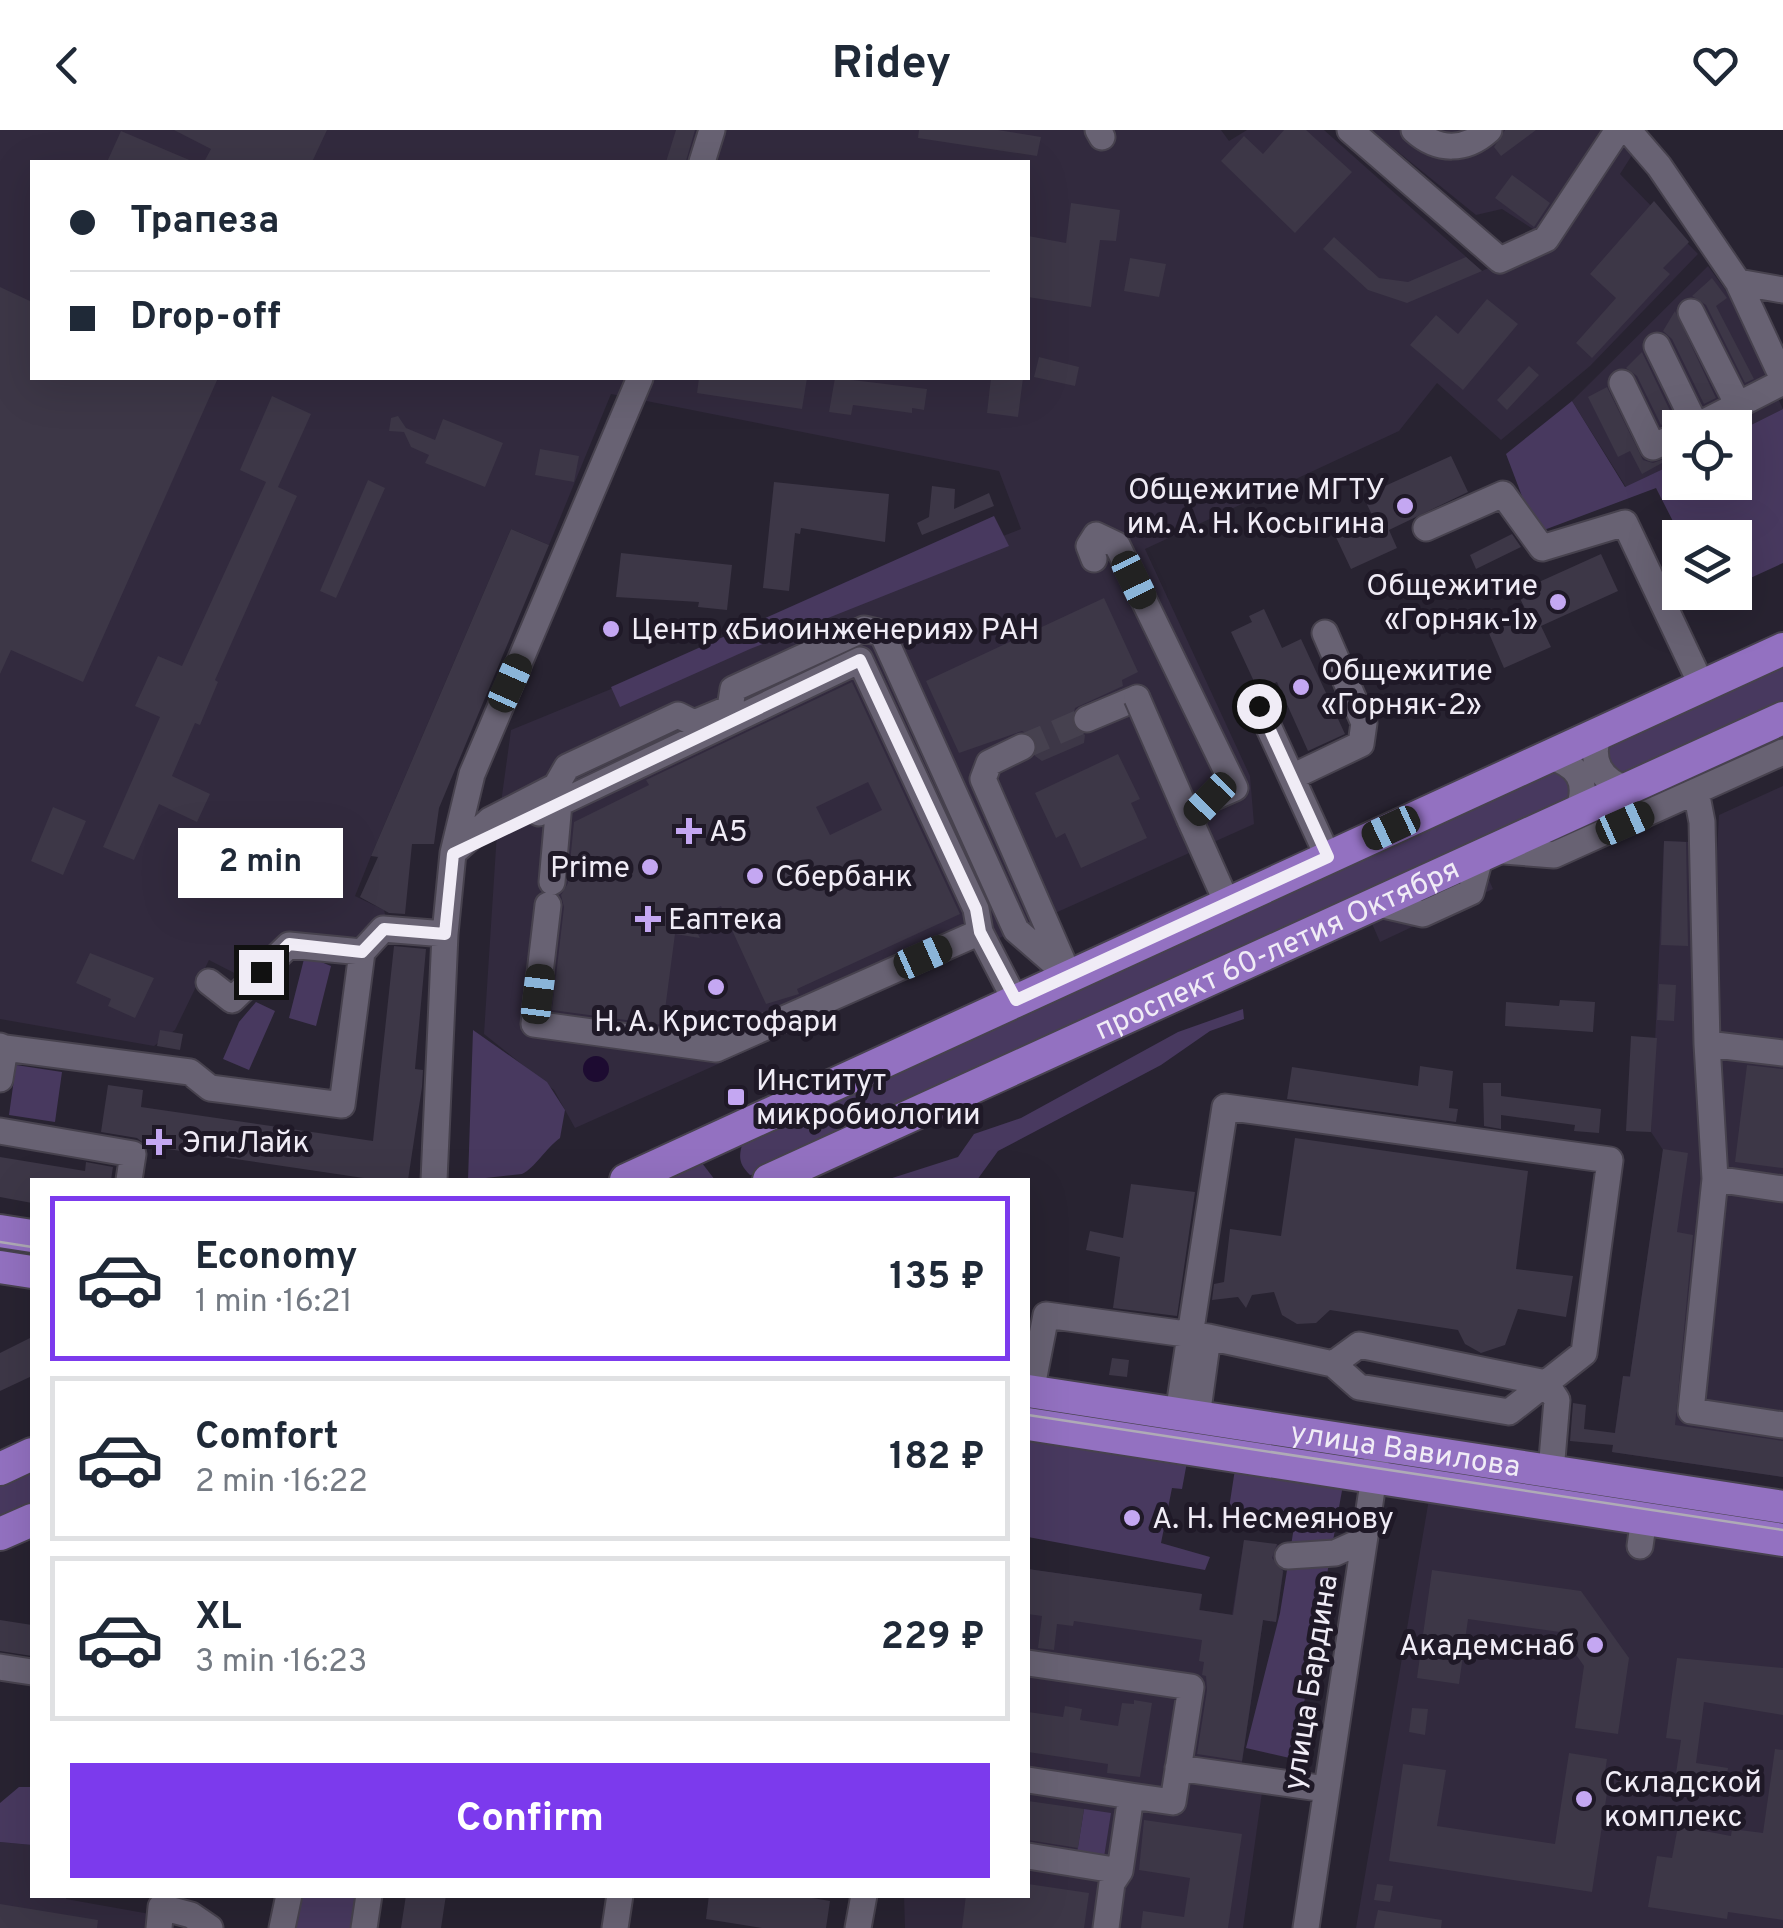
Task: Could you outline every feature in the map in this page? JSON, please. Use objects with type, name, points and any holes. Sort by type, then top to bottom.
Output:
[{"type":"main road","name":"проспект 60-летия Октября","points":[[630,1178],[1783,649]]},
{"type":"main road","name":"проспект 60-летия Октября","points":[[772,1178],[1783,718]]},
{"type":"main road","points":[[0,1231],[30,1236]]},
{"type":"main road","points":[[0,1267],[30,1272]]},
{"type":"main road","name":"улица Вавилова","points":[[1030,1403],[1188,1416],[1642,1532],[1783,1540]]},
{"type":"main road","name":"улица Вавилова","points":[[1030,1403],[1376,1461],[1551,1471],[1783,1506]]},
{"type":"main road","points":[[0,1469],[30,1455]]},
{"type":"main road","points":[[0,1534],[30,1521]]},
{"type":"street","points":[[703,160],[712,130]]},
{"type":"street","points":[[1350,130],[1500,260],[1546,239],[1618,130]]},
{"type":"street","points":[[1414,130],[1453,148],[1473,146],[1489,130]]},
{"type":"street","points":[[1628,130],[1738,282],[1783,381],[1728,410]]},
{"type":"street","points":[[1738,282],[1783,290]]},
{"type":"street","points":[[1692,312],[1738,405]]},
{"type":"street","points":[[1657,346],[1682,410]]},
{"type":"street","points":[[434,1178],[445,934],[453,854],[472,774],[639,380]]},
{"type":"street","points":[[1622,383],[1653,447],[1662,443]]},
{"type":"street","points":[[1426,528],[1503,494],[1542,548],[1625,523],[1702,686]]},
{"type":"street","points":[[1094,559],[1090,546],[1096,535],[1117,545],[1235,788],[1210,799],[1190,820]]},
{"type":"street","points":[[453,854],[490,820],[556,786],[567,767],[678,715],[694,723],[730,708],[733,689],[864,629],[882,633],[1016,930],[1069,976]]},
{"type":"street","points":[[1292,777],[1361,744],[1364,722],[1326,633]]},
{"type":"street","points":[[453,854],[860,660],[1016,1000]]},
{"type":"street","points":[[1088,719],[1136,698],[1228,903]]},
{"type":"street","points":[[1259,706],[1328,857]]},
{"type":"street","points":[[1599,733],[1594,756],[1598,768],[1627,789]]},
{"type":"street","points":[[1022,747],[989,764],[983,780],[1069,976]]},
{"type":"street","points":[[1486,852],[1554,855],[1783,752]]},
{"type":"street","points":[[1548,757],[1563,760],[1580,776],[1584,786],[1578,810]]},
{"type":"street","points":[[1696,791],[1702,822],[1706,1044],[1715,1179],[1691,1410],[1783,1425]]},
{"type":"street","points":[[559,803],[534,1024],[716,1050],[978,920]]},
{"type":"street","points":[[0,1079],[3,1047],[190,1072],[210,1088],[342,1105],[362,952],[384,929],[445,934]]},
{"type":"street","points":[[209,982],[232,1000],[289,944],[362,952]]},
{"type":"street","points":[[1706,1044],[1783,1052]]},
{"type":"street","points":[[1030,1398],[1046,1315],[1199,1336],[1333,1364],[1358,1387],[1509,1412],[1584,1353],[1610,1160],[1225,1107],[1199,1336],[1188,1416]]},
{"type":"street","points":[[0,1132],[133,1154],[128,1178]]},
{"type":"street","points":[[1715,1179],[1783,1189]]},
{"type":"street","points":[[1333,1364],[1359,1345],[1546,1383],[1557,1400],[1551,1471]]},
{"type":"street","name":"улица Бардина","points":[[1306,1928],[1376,1461]]},
{"type":"street","points":[[1288,1556],[1335,1553],[1364,1540]]},
{"type":"street","points":[[1030,1664],[1191,1687],[1173,1802],[1030,1780]]},
{"type":"street","points":[[0,1667],[30,1672]]},
{"type":"street","points":[[1178,1768],[1326,1789]]},
{"type":"street","points":[[1106,1928],[1131,1796]]},
{"type":"street","points":[[1030,1856],[1120,1870]]},
{"type":"street","points":[[282,1928],[287,1898]]},
{"type":"street","points":[[364,1928],[369,1898]]},
{"type":"street","points":[[615,1928],[620,1898]]},
{"type":"street","points":[[858,1928],[863,1898]]},
{"type":"street","points":[[159,1928],[161,1907],[191,1915],[210,1928]]},
{"type":"shaded area","points":[[0,130],[1221,130],[1229,141],[1247,130],[1324,130],[1482,271],[1550,240],[1502,209],[1476,215],[1371,130],[1648,130],[1620,174],[1698,254],[1590,366],[1501,440],[1437,383],[1399,431],[1145,549],[1250,776],[1254,824],[575,1128],[554,1090],[484,1034],[497,832],[511,730],[738,637],[1021,529],[999,471],[611,394],[549,545],[511,529],[371,856],[355,896],[384,910],[387,922],[368,936],[304,938],[244,978],[209,960],[175,1030],[154,1046],[0,1019]]},
{"type":"shaded area","points":[[1708,266],[1730,296],[1783,409],[1752,424],[1752,410],[1662,410],[1662,470],[1626,487],[1572,401]]},
{"type":"shaded area","points":[[1572,401],[1625,487],[1662,470],[1662,500],[1656,488],[1536,533],[1506,454]]},
{"type":"shaded area","points":[[1783,409],[1783,563],[1752,577],[1752,520],[1672,520],[1662,500],[1752,500],[1752,424]]},
{"type":"shaded area","points":[[994,516],[1009,546],[750,649],[620,707],[611,687]]},
{"type":"shaded area","points":[[1783,661],[1783,701],[1626,774],[1604,761],[1610,742]]},
{"type":"shaded area","points":[[1554,771],[1569,780],[1570,804],[763,1174],[750,1175],[742,1164],[743,1142]]},
{"type":"shaded area","points":[[1783,786],[1783,1477],[1612,1452],[1623,1376],[1630,1376],[1663,1150],[1651,1132],[1664,841],[1691,842],[1690,884],[1715,886],[1719,815]]},
{"type":"shaded area","points":[[1483,866],[1493,889],[1380,942],[1370,919]]},
{"type":"shaded area","points":[[309,957],[331,966],[316,1026],[289,1018],[304,959]]},
{"type":"shaded area","points":[[256,1002],[275,1011],[249,1070],[223,1059],[239,1022]]},
{"type":"shaded area","points":[[1243,1009],[1244,1019],[1210,1031],[1161,1065],[998,1151],[978,1178],[892,1178],[958,1157],[974,1134],[1021,1118],[1178,1032]]},
{"type":"shaded area","points":[[473,1030],[547,1082],[565,1110],[560,1138],[522,1174],[468,1178]]},
{"type":"shaded area","points":[[596,1056],[605,1060],[609,1069],[605,1078],[596,1082],[587,1078],[583,1069],[587,1060]]},
{"type":"shaded area","points":[[16,1065],[62,1072],[55,1122],[9,1115]]},
{"type":"shaded area","points":[[702,1163],[713,1178],[658,1178]]},
{"type":"shaded area","points":[[1030,1439],[1187,1462],[1182,1489],[1172,1488],[1161,1543],[1210,1557],[1205,1570],[1030,1537]]},
{"type":"shaded area","points":[[30,1468],[30,1505],[0,1519],[0,1482]]},
{"type":"shaded area","points":[[1235,1469],[1343,1485],[1294,1759],[1246,1748],[1280,1613],[1295,1521],[1245,1513],[1242,1530],[1226,1528]]},
{"type":"shaded area","points":[[1429,1499],[1783,1554],[1783,1928],[1356,1928]]},
{"type":"shaded area","points":[[1244,1540],[1287,1546],[1276,1622],[1263,1620],[1241,1769],[1265,1771],[1243,1928],[905,1928],[904,1898],[1030,1898],[1030,1569],[1202,1594],[1200,1610],[1232,1615]]},
{"type":"shaded area","points":[[19,1787],[30,1787],[30,1845],[0,1842],[0,1803]]},
{"type":"shaded area","points":[[1084,1809],[1111,1813],[1104,1857],[1077,1853]]},
{"type":"shaded area","points":[[0,1842],[30,1845],[30,1898],[66,1898],[150,1914],[149,1928],[0,1928]]},
{"type":"shaded area","points":[[301,1898],[360,1898],[355,1928],[296,1928]]},
{"type":"building","points":[[174,130],[327,130],[313,160],[205,160],[211,149]]},
{"type":"building","points":[[676,130],[695,130],[686,160],[667,160]]},
{"type":"building","points":[[919,130],[998,130],[1041,137],[1037,156],[918,138]]},
{"type":"building","points":[[1284,130],[1306,130],[1352,172],[1295,233],[1221,161],[1244,136],[1263,154]]},
{"type":"building","points":[[1505,130],[1536,130],[1501,156],[1494,147]]},
{"type":"building","points":[[121,131],[189,160],[108,160]]},
{"type":"building","points":[[1512,175],[1550,203],[1534,227],[1495,198]]},
{"type":"building","points":[[1654,201],[1689,242],[1663,268],[1670,274],[1592,358],[1576,343],[1616,298],[1590,274]]},
{"type":"building","points":[[1071,203],[1120,210],[1116,241],[1100,240],[1091,307],[1030,297],[1030,236],[1066,243]]},
{"type":"building","points":[[1334,237],[1379,278],[1408,282],[1466,257],[1482,271],[1407,303],[1368,290],[1323,249]]},
{"type":"building","points":[[1130,258],[1166,264],[1159,297],[1124,291]]},
{"type":"building","points":[[1712,278],[1727,298],[1716,306],[1754,379],[1745,383],[1706,305],[1692,296]]},
{"type":"building","points":[[0,287],[30,301],[30,380],[217,380],[83,682],[11,650],[0,674]]},
{"type":"building","points":[[1487,299],[1518,324],[1463,390],[1410,345],[1436,315],[1458,334]]},
{"type":"building","points":[[1675,311],[1716,398],[1704,404],[1672,339],[1663,331]]},
{"type":"building","points":[[1642,352],[1670,410],[1662,410],[1662,425],[1637,376],[1626,368]]},
{"type":"building","points":[[1039,357],[1079,367],[1075,386],[1034,377]]},
{"type":"building","points":[[1529,366],[1539,375],[1507,410],[1497,400]]},
{"type":"building","points":[[699,380],[807,380],[802,409],[697,393]]},
{"type":"building","points":[[835,380],[927,389],[924,410],[912,408],[912,413],[853,405],[851,415],[829,412]]},
{"type":"building","points":[[991,380],[1023,380],[1018,417],[987,413]]},
{"type":"building","points":[[1607,387],[1643,460],[1653,463],[1662,460],[1662,463],[1642,474],[1630,451],[1618,457],[1588,397]]},
{"type":"building","points":[[272,396],[311,414],[278,487],[297,496],[215,680],[218,682],[200,725],[195,723],[172,776],[210,794],[197,822],[159,804],[134,860],[103,847],[160,717],[135,706],[158,656],[182,666],[266,482],[240,470]]},
{"type":"building","points":[[398,416],[406,428],[435,440],[443,419],[503,443],[485,487],[425,463],[429,455],[411,447],[404,432],[389,431],[391,418]]},
{"type":"building","points":[[540,449],[579,456],[574,482],[535,475]]},
{"type":"building","name":"Общежитие МГТУ им. А. Н. Косыгина","points":[[1451,456],[1468,492],[1389,530],[1397,548],[1351,569],[1334,533],[1372,515],[1363,496]]},
{"type":"building","points":[[368,480],[385,488],[336,598],[320,591]]},
{"type":"building","points":[[774,482],[889,494],[885,542],[801,528],[800,534],[795,533],[789,591],[763,588]]},
{"type":"building","points":[[932,486],[955,489],[954,509],[989,493],[994,506],[922,535],[917,523],[929,517]]},
{"type":"building","points":[[511,529],[549,545],[439,808],[434,844],[412,844],[405,914],[389,913],[360,897],[378,857],[371,856]]},
{"type":"building","points":[[1512,534],[1521,547],[1476,569],[1470,555]]},
{"type":"building","points":[[621,553],[732,565],[727,610],[698,607],[699,602],[616,597]]},
{"type":"building","name":"Общежитие «Горняк-1»","points":[[1601,554],[1618,591],[1541,626],[1551,647],[1504,668],[1488,631],[1527,613],[1517,592]]},
{"type":"building","points":[[1104,598],[1138,672],[1122,680],[1123,686],[1075,708],[1072,724],[1085,735],[1084,743],[1042,761],[1035,756],[1036,739],[1022,731],[959,753],[926,681]]},
{"type":"building","name":"Общежитие «Горняк-2»","points":[[1264,609],[1282,648],[1301,639],[1345,734],[1308,751],[1277,682],[1258,690],[1231,632],[1252,622],[1249,616]]},
{"type":"building","points":[[852,682],[960,914],[797,989],[799,994],[766,1004],[721,906],[690,919],[700,938],[675,934],[663,1025],[552,1010],[564,907],[561,895],[568,883],[574,822],[649,785],[646,780]],"holes":[[[868,782],[882,810],[830,835],[816,807]]]},
{"type":"building","points":[[1118,754],[1140,799],[1131,803],[1147,838],[1081,868],[1065,833],[1056,838],[1035,793]]},
{"type":"building","points":[[53,807],[86,821],[63,875],[31,861]]},
{"type":"building","points":[[1664,841],[1686,842],[1688,946],[1661,945]]},
{"type":"building","points":[[394,946],[426,949],[415,1069],[423,1070],[422,1087],[408,1178],[363,1178],[147,1146],[137,1138],[101,1132],[108,1085],[143,1090],[141,1107],[373,1141]]},
{"type":"building","points":[[90,953],[154,978],[135,1018],[108,1006],[111,999],[76,983]]},
{"type":"building","points":[[1659,984],[1676,985],[1674,1021],[1657,1020]]},
{"type":"building","points":[[1560,1000],[1595,1002],[1593,1032],[1505,1026],[1506,1002],[1559,1006]]},
{"type":"building","points":[[160,1030],[183,1034],[180,1050],[157,1046]]},
{"type":"building","points":[[1631,1036],[1657,1038],[1651,1132],[1626,1131]]},
{"type":"building","points":[[1747,1065],[1783,1069],[1783,1168],[1735,1162]]},
{"type":"building","points":[[1420,1066],[1453,1071],[1449,1108],[1458,1109],[1456,1122],[1287,1099],[1292,1067],[1418,1086]]},
{"type":"building","points":[[1483,1083],[1501,1083],[1501,1096],[1601,1109],[1599,1133],[1574,1131],[1575,1125],[1501,1115],[1501,1129],[1484,1126]]},
{"type":"building","points":[[1295,1138],[1528,1171],[1516,1269],[1573,1276],[1566,1317],[1518,1309],[1505,1345],[1481,1353],[1465,1344],[1458,1330],[1330,1310],[1316,1323],[1297,1324],[1282,1315],[1274,1292],[1252,1295],[1246,1308],[1238,1297],[1212,1300],[1214,1284],[1224,1282],[1230,1229],[1281,1236]]},
{"type":"building","points":[[1663,1149],[1688,1153],[1677,1232],[1693,1235],[1675,1425],[1783,1441],[1783,1477],[1612,1452],[1613,1445],[1570,1441],[1573,1403],[1586,1405],[1584,1429],[1615,1433],[1623,1376],[1630,1377]]},
{"type":"building","points":[[0,1157],[85,1171],[86,1162],[113,1167],[111,1178],[30,1178],[30,1203],[0,1197]]},
{"type":"building","points":[[1131,1184],[1195,1192],[1177,1316],[1113,1308],[1120,1257],[1086,1250],[1090,1231],[1123,1238]]},
{"type":"building","points":[[30,1338],[30,1377],[0,1391],[0,1353]]},
{"type":"building","points":[[1112,1358],[1129,1360],[1127,1377],[1109,1375]]},
{"type":"building","points":[[1244,1540],[1277,1544],[1272,1558],[1283,1571],[1276,1622],[1263,1620],[1242,1761],[1197,1754],[1207,1690],[1206,1676],[1202,1675],[1204,1662],[1199,1661],[1202,1640],[1074,1621],[1073,1626],[1057,1624],[1054,1650],[1038,1648],[1042,1616],[1030,1614],[1030,1569],[1202,1594],[1199,1610],[1233,1615]]},
{"type":"building","name":"Академснаб","points":[[1432,1570],[1581,1591],[1629,1658],[1618,1734],[1575,1728],[1584,1666],[1560,1632],[1468,1619],[1459,1684],[1417,1678]]},
{"type":"building","points":[[0,1620],[30,1625],[30,1656],[0,1651]]},
{"type":"building","points":[[1677,1658],[1783,1668],[1783,1715],[1704,1702],[1696,1763],[1728,1768],[1725,1787],[1675,1780],[1681,1740],[1666,1738]]},
{"type":"building","points":[[1134,1700],[1152,1703],[1140,1777],[1107,1773],[1108,1764],[1030,1752],[1030,1712],[1063,1717],[1065,1706],[1082,1709],[1080,1720],[1118,1726],[1122,1703],[1134,1704]]},
{"type":"building","points":[[1412,1708],[1428,1709],[1425,1735],[1409,1732]]},
{"type":"building","points":[[1775,1749],[1783,1750],[1783,1920],[1728,1912],[1727,1919],[1648,1907],[1657,1856],[1672,1858],[1678,1826],[1731,1836],[1732,1829],[1763,1833]]},
{"type":"building","name":"Складской комплекс","points":[[1569,1753],[1607,1759],[1605,1772],[1610,1773],[1592,1892],[1389,1861],[1403,1764],[1446,1770],[1437,1826],[1555,1844]]},
{"type":"building","points":[[1030,1801],[1084,1809],[1078,1848],[1030,1840]]},
{"type":"building","points":[[1144,1820],[1242,1834],[1228,1928],[1141,1928],[1143,1911],[1184,1917],[1190,1878],[1139,1870]]},
{"type":"building","points":[[1030,1884],[1089,1893],[1084,1928],[962,1928],[966,1898],[1030,1898]]},
{"type":"building","points":[[1377,1884],[1393,1886],[1390,1902],[1374,1900]]},
{"type":"building","points":[[406,1898],[446,1898],[441,1928],[401,1928]]},
{"type":"building","points":[[709,1898],[830,1901],[826,1928],[762,1928],[706,1919]]},
{"type":"building","points":[[0,1904],[98,1920],[97,1928],[0,1928]]},
{"type":"building","points":[[1378,1910],[1442,1920],[1441,1928],[1374,1928]]},
{"type":"tunnel","points":[[1022,747],[1087,719]]},
{"type":"tram line","points":[[0,1242],[30,1247]]},
{"type":"tram line","points":[[1030,1415],[1783,1530]]},
{"type":"place","name":"Общежитие МГТУ им. А. Н. Косыгина","points":[[1405,506]]},
{"type":"place","name":"Общежитие «Горняк-1»","points":[[1558,602]]},
{"type":"place","name":"Центр «Биоинженерия» РАН","points":[[611,629]]},
{"type":"place","name":"Общежитие «Горняк-2»","points":[[1301,687]]},
{"type":"place","name":"А5","points":[[689,831]]},
{"type":"place","name":"Prime","points":[[650,867]]},
{"type":"place","name":"Сбербанк","points":[[755,876]]},
{"type":"place","name":"Еаптека","points":[[648,919]]},
{"type":"place","name":"Н. А. Кристофари","points":[[716,987]]},
{"type":"place","name":"Институт микробиологии","points":[[736,1097]]},
{"type":"place","name":"ЭпиЛайк","points":[[159,1142]]},
{"type":"place","name":"А. Н. Несмеянову","points":[[1132,1518]]},
{"type":"place","name":"Академснаб","points":[[1595,1645]]},
{"type":"place","name":"Складской комплекс","points":[[1584,1799]]},
{"type":"route","points":[[261,972],[289,944],[362,952],[384,929],[445,934],[453,854],[860,660],[976,909],[985,943],[1016,1000],[1328,857],[1259,706]]}]
